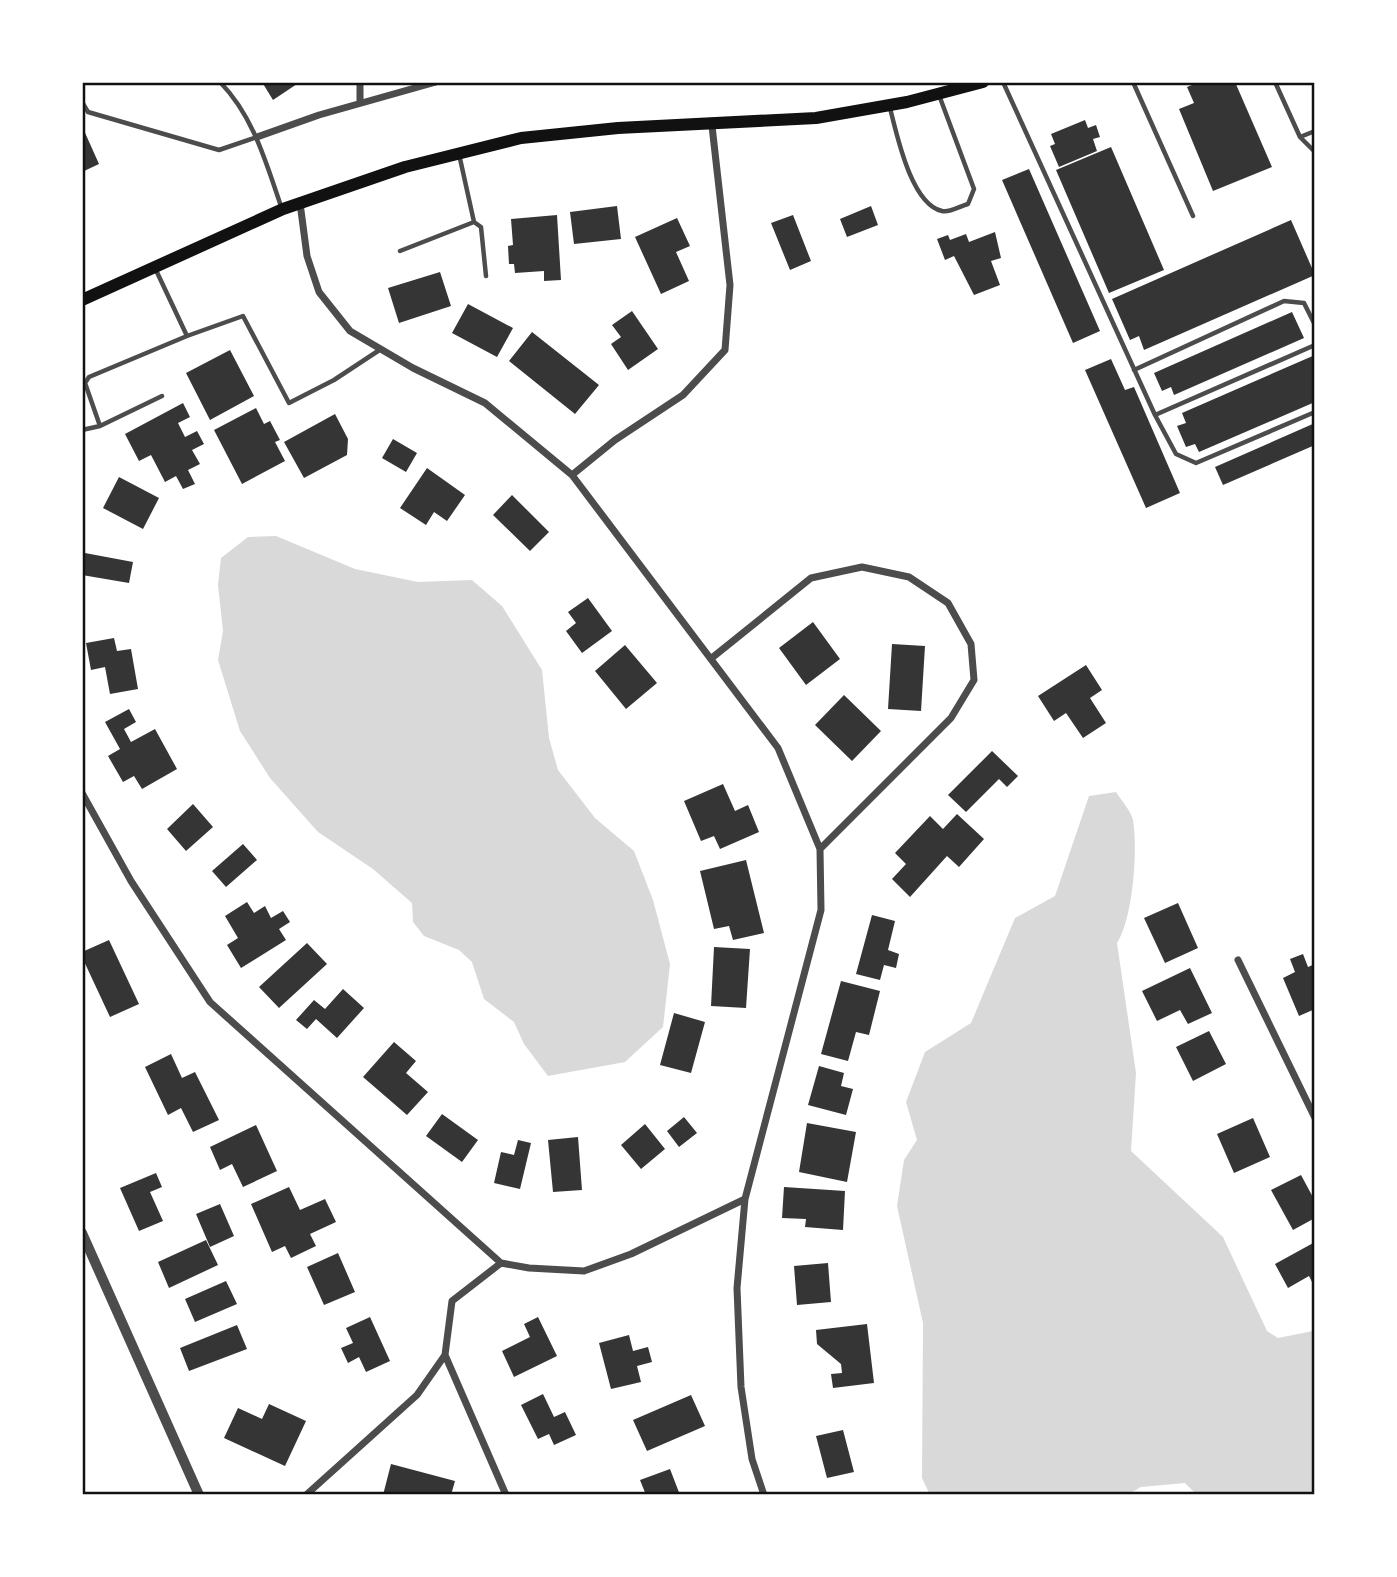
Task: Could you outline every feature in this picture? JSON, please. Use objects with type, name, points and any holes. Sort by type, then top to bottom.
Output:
[{"type":"main road","points":[[82,300],[283,209],[405,167],[458,153],[521,138],[618,128],[712,126],[816,118],[889,105],[983,82]]},
{"type":"street","points":[[360,82],[360,103]]},
{"type":"street","points":[[257,137],[360,103],[436,82]]},
{"type":"street","points":[[572,475],[615,440],[683,395],[724,350],[730,285],[712,126]]},
{"type":"street","points":[[300,203],[307,256],[319,292],[350,331],[485,403],[572,475],[713,657],[778,747],[820,849],[821,910],[745,1199],[737,1288],[741,1387],[752,1459],[764,1495]]},
{"type":"street","points":[[713,657],[811,578],[862,567],[909,577],[948,603],[971,644],[974,680],[951,718],[820,849]]},
{"type":"street","points":[[82,793],[131,881],[210,1002],[501,1263],[529,1268],[584,1271],[631,1254],[745,1199]]},
{"type":"street","points":[[1238,960],[1315,1118]]},
{"type":"street","points":[[82,1233],[199,1495]]},
{"type":"street","points":[[306,1495],[417,1395],[445,1355],[452,1301],[501,1263]]},
{"type":"street","points":[[445,1355],[506,1495]]},
{"type":"lane","points":[[220,82],[238,101],[257,137],[283,209]]},
{"type":"lane","points":[[1003,82],[1154,415],[1177,454],[1196,463],[1315,412]]},
{"type":"lane","points":[[1133,82],[1193,216]]},
{"type":"lane","points":[[1275,82],[1300,137],[1315,152]]},
{"type":"lane","points":[[889,105],[901,152],[918,190],[930,207],[946,212],[968,204],[974,189],[938,94]]},
{"type":"lane","points":[[82,102],[88,112],[219,150],[257,137]]},
{"type":"lane","points":[[1300,137],[1315,131]]},
{"type":"lane","points":[[458,153],[474,222],[481,227],[486,276]]},
{"type":"lane","points":[[400,251],[474,222]]},
{"type":"lane","points":[[154,268],[187,336]]},
{"type":"lane","points":[[1134,370],[1284,301],[1304,303],[1315,325]]},
{"type":"lane","points":[[100,426],[85,383],[89,377],[243,316],[289,402],[334,380],[381,349]]},
{"type":"lane","points":[[1154,415],[1315,345]]},
{"type":"lane","points":[[82,430],[100,426],[162,397]]},
{"type":"shaded area","points":[[276,536],[355,569],[418,582],[472,580],[502,606],[542,670],[549,738],[558,770],[595,818],[634,851],[653,900],[670,964],[663,1027],[625,1062],[548,1076],[524,1044],[514,1022],[484,999],[472,962],[459,950],[424,936],[413,922],[412,903],[373,869],[318,832],[270,778],[240,731],[218,660],[223,631],[218,585],[221,558],[248,537]]},
{"type":"shaded area","points":[[1116,792],[1132,817],[1134,833],[1130,901],[1117,943],[1136,1073],[1131,1151],[1223,1237],[1267,1331],[1278,1338],[1313,1331],[1315,1495],[1197,1495],[1185,1483],[1141,1487],[1127,1495],[930,1495],[922,1478],[923,1323],[897,1206],[904,1160],[917,1140],[906,1102],[925,1052],[971,1023],[1015,918],[1055,896],[1089,796]]},
{"type":"building","points":[[262,82],[300,82],[273,100]]},
{"type":"building","points":[[1199,82],[1235,82],[1272,167],[1213,191],[1179,109],[1194,103],[1187,87]]},
{"type":"building","points":[[1085,120],[1088,128],[1096,125],[1100,137],[1093,139],[1097,151],[1059,167],[1050,146],[1055,144],[1051,134]]},
{"type":"building","points":[[82,126],[99,164],[82,172]]},
{"type":"building","points":[[1111,147],[1164,270],[1109,293],[1056,170]]},
{"type":"building","points":[[1029,169],[1100,331],[1073,343],[1002,180]]},
{"type":"building","points":[[617,206],[621,239],[574,244],[570,212]]},
{"type":"building","points":[[871,206],[878,225],[847,237],[840,219]]},
{"type":"building","points":[[557,215],[561,280],[544,281],[544,271],[515,273],[514,264],[509,264],[508,246],[513,245],[511,219]]},
{"type":"building","points":[[793,215],[811,261],[790,270],[771,223]]},
{"type":"building","points":[[677,218],[690,246],[676,252],[689,281],[661,294],[635,237]]},
{"type":"building","points":[[1291,220],[1315,275],[1144,350],[1139,336],[1130,340],[1112,299]]},
{"type":"building","points":[[995,232],[1001,258],[991,261],[1000,285],[974,295],[954,256],[945,260],[937,239],[948,235],[950,240],[966,234],[969,242]]},
{"type":"building","points":[[440,272],[451,306],[399,323],[388,288]]},
{"type":"building","points":[[468,304],[513,328],[497,357],[452,333]]},
{"type":"building","points":[[632,311],[658,349],[628,370],[611,344],[621,337],[612,325]]},
{"type":"building","points":[[1292,312],[1304,338],[1174,395],[1171,387],[1162,391],[1154,373]]},
{"type":"building","points":[[532,332],[599,385],[575,414],[509,361]]},
{"type":"building","points":[[230,350],[254,396],[210,420],[186,373]]},
{"type":"building","points":[[1315,355],[1315,402],[1199,452],[1195,444],[1186,447],[1177,426],[1186,423],[1182,413]]},
{"type":"building","points":[[1111,359],[1125,390],[1134,387],[1180,493],[1146,508],[1085,370]]},
{"type":"building","points":[[183,403],[190,417],[178,423],[185,437],[197,431],[204,444],[192,450],[200,464],[188,470],[195,484],[183,489],[176,476],[165,482],[151,455],[139,461],[125,434]]},
{"type":"building","points":[[256,408],[264,424],[270,421],[280,440],[275,442],[285,461],[242,484],[214,430]]},
{"type":"building","points":[[335,414],[348,439],[347,455],[304,478],[284,442]]},
{"type":"building","points":[[1315,423],[1315,445],[1223,485],[1215,467]]},
{"type":"building","points":[[393,439],[417,453],[406,472],[382,458]]},
{"type":"building","points":[[427,468],[465,495],[447,521],[434,512],[426,525],[400,508]]},
{"type":"building","points":[[119,477],[159,498],[143,529],[103,508]]},
{"type":"building","points":[[512,495],[549,532],[530,551],[493,515]]},
{"type":"building","points":[[85,553],[133,562],[129,583],[82,575]]},
{"type":"building","points":[[588,598],[612,631],[582,653],[566,631],[576,623],[568,612]]},
{"type":"building","points":[[813,622],[840,659],[806,685],[779,648]]},
{"type":"building","points":[[114,638],[117,651],[131,649],[138,689],[110,694],[105,667],[91,670],[86,643]]},
{"type":"building","points":[[892,644],[925,646],[921,711],[888,709]]},
{"type":"building","points":[[625,645],[657,683],[626,709],[595,671]]},
{"type":"building","points":[[1086,665],[1102,690],[1090,698],[1106,723],[1083,738],[1066,713],[1054,721],[1038,696]]},
{"type":"building","points":[[844,695],[881,731],[852,761],[815,725]]},
{"type":"building","points":[[129,709],[136,722],[124,729],[131,742],[155,729],[177,769],[142,789],[134,776],[123,782],[108,756],[120,749],[105,722]]},
{"type":"building","points":[[992,751],[1018,776],[1007,787],[999,779],[966,812],[948,795]]},
{"type":"building","points":[[723,784],[735,811],[748,805],[759,832],[720,849],[714,836],[701,841],[684,801]]},
{"type":"building","points":[[193,804],[213,827],[186,851],[167,829]]},
{"type":"building","points":[[957,814],[984,839],[959,867],[947,856],[910,897],[892,879],[906,864],[895,853],[930,816],[943,829]]},
{"type":"building","points":[[243,844],[257,860],[226,887],[212,871]]},
{"type":"building","points":[[746,860],[764,933],[733,940],[729,926],[714,929],[700,871]]},
{"type":"building","points":[[247,902],[254,913],[265,906],[271,918],[283,911],[290,922],[279,929],[286,940],[241,968],[227,945],[238,938],[225,916]]},
{"type":"building","points":[[1178,903],[1198,948],[1165,963],[1144,918]]},
{"type":"building","points":[[872,915],[895,921],[888,950],[899,954],[896,968],[884,965],[880,980],[856,974]]},
{"type":"building","points":[[109,940],[139,1004],[110,1017],[82,957],[82,952]]},
{"type":"building","points":[[307,943],[327,964],[279,1008],[259,987]]},
{"type":"building","points":[[714,947],[750,949],[746,1008],[711,1006]]},
{"type":"building","points":[[1303,954],[1308,967],[1315,964],[1315,1009],[1299,1016],[1283,978],[1295,972],[1290,959]]},
{"type":"building","points":[[1190,968],[1212,1013],[1188,1024],[1180,1010],[1157,1021],[1142,991]]},
{"type":"building","points":[[841,981],[880,991],[869,1035],[856,1032],[848,1061],[821,1054]]},
{"type":"building","points":[[343,989],[364,1008],[337,1038],[316,1019],[307,1029],[296,1020],[314,1000],[325,1009]]},
{"type":"building","points":[[674,1013],[705,1022],[691,1073],[660,1065]]},
{"type":"building","points":[[1209,1031],[1226,1064],[1193,1081],[1176,1047]]},
{"type":"building","points":[[394,1042],[416,1061],[406,1073],[428,1092],[407,1115],[363,1077]]},
{"type":"building","points":[[171,1054],[182,1078],[195,1072],[219,1120],[193,1132],[181,1108],[168,1115],[145,1067]]},
{"type":"building","points":[[819,1066],[844,1073],[841,1086],[853,1089],[846,1115],[808,1105]]},
{"type":"building","points":[[442,1114],[478,1140],[462,1162],[426,1136]]},
{"type":"building","points":[[684,1117],[697,1133],[679,1147],[667,1131]]},
{"type":"building","points":[[1253,1118],[1270,1157],[1234,1173],[1217,1134]]},
{"type":"building","points":[[807,1123],[856,1132],[847,1182],[799,1172]]},
{"type":"building","points":[[645,1124],[665,1149],[641,1169],[621,1145]]},
{"type":"building","points":[[256,1125],[277,1171],[243,1187],[232,1164],[220,1170],[210,1147]]},
{"type":"building","points":[[578,1137],[582,1190],[553,1192],[548,1140]]},
{"type":"building","points":[[518,1140],[531,1143],[520,1189],[494,1183],[501,1152],[514,1155]]},
{"type":"building","points":[[156,1173],[162,1187],[150,1192],[163,1221],[139,1231],[120,1188]]},
{"type":"building","points":[[1301,1175],[1315,1201],[1315,1218],[1293,1230],[1271,1190]]},
{"type":"building","points":[[289,1187],[300,1210],[325,1199],[336,1222],[310,1234],[316,1246],[291,1258],[285,1246],[272,1252],[251,1204]]},
{"type":"building","points":[[784,1187],[845,1191],[843,1230],[805,1227],[806,1219],[782,1218]]},
{"type":"building","points":[[220,1204],[234,1236],[210,1247],[196,1214]]},
{"type":"building","points":[[206,1240],[218,1265],[169,1288],[158,1262]]},
{"type":"building","points":[[1315,1242],[1315,1288],[1309,1276],[1288,1288],[1275,1264]]},
{"type":"building","points":[[338,1253],[355,1292],[324,1305],[307,1267]]},
{"type":"building","points":[[828,1263],[831,1302],[797,1305],[794,1266]]},
{"type":"building","points":[[226,1281],[237,1304],[195,1322],[185,1299]]},
{"type":"building","points":[[370,1317],[390,1361],[366,1372],[359,1357],[348,1363],[341,1348],[353,1343],[346,1328]]},
{"type":"building","points":[[538,1317],[557,1356],[514,1377],[502,1351],[530,1337],[524,1324]]},
{"type":"building","points":[[867,1324],[874,1383],[833,1388],[831,1374],[842,1373],[841,1364],[817,1344],[816,1330]]},
{"type":"building","points":[[237,1325],[247,1349],[189,1371],[180,1348]]},
{"type":"building","points":[[629,1335],[633,1351],[648,1347],[652,1362],[637,1366],[641,1382],[611,1389],[599,1343]]},
{"type":"building","points":[[543,1394],[554,1417],[565,1412],[576,1435],[554,1445],[549,1434],[538,1439],[521,1405]]},
{"type":"building","points":[[691,1395],[705,1426],[647,1451],[633,1420]]},
{"type":"building","points":[[269,1404],[306,1421],[285,1466],[224,1438],[238,1408],[262,1419]]},
{"type":"building","points":[[843,1430],[854,1472],[827,1478],[816,1436]]},
{"type":"building","points":[[391,1464],[455,1481],[451,1495],[383,1495]]},
{"type":"building","points":[[670,1469],[680,1495],[646,1495],[640,1480]]}]
